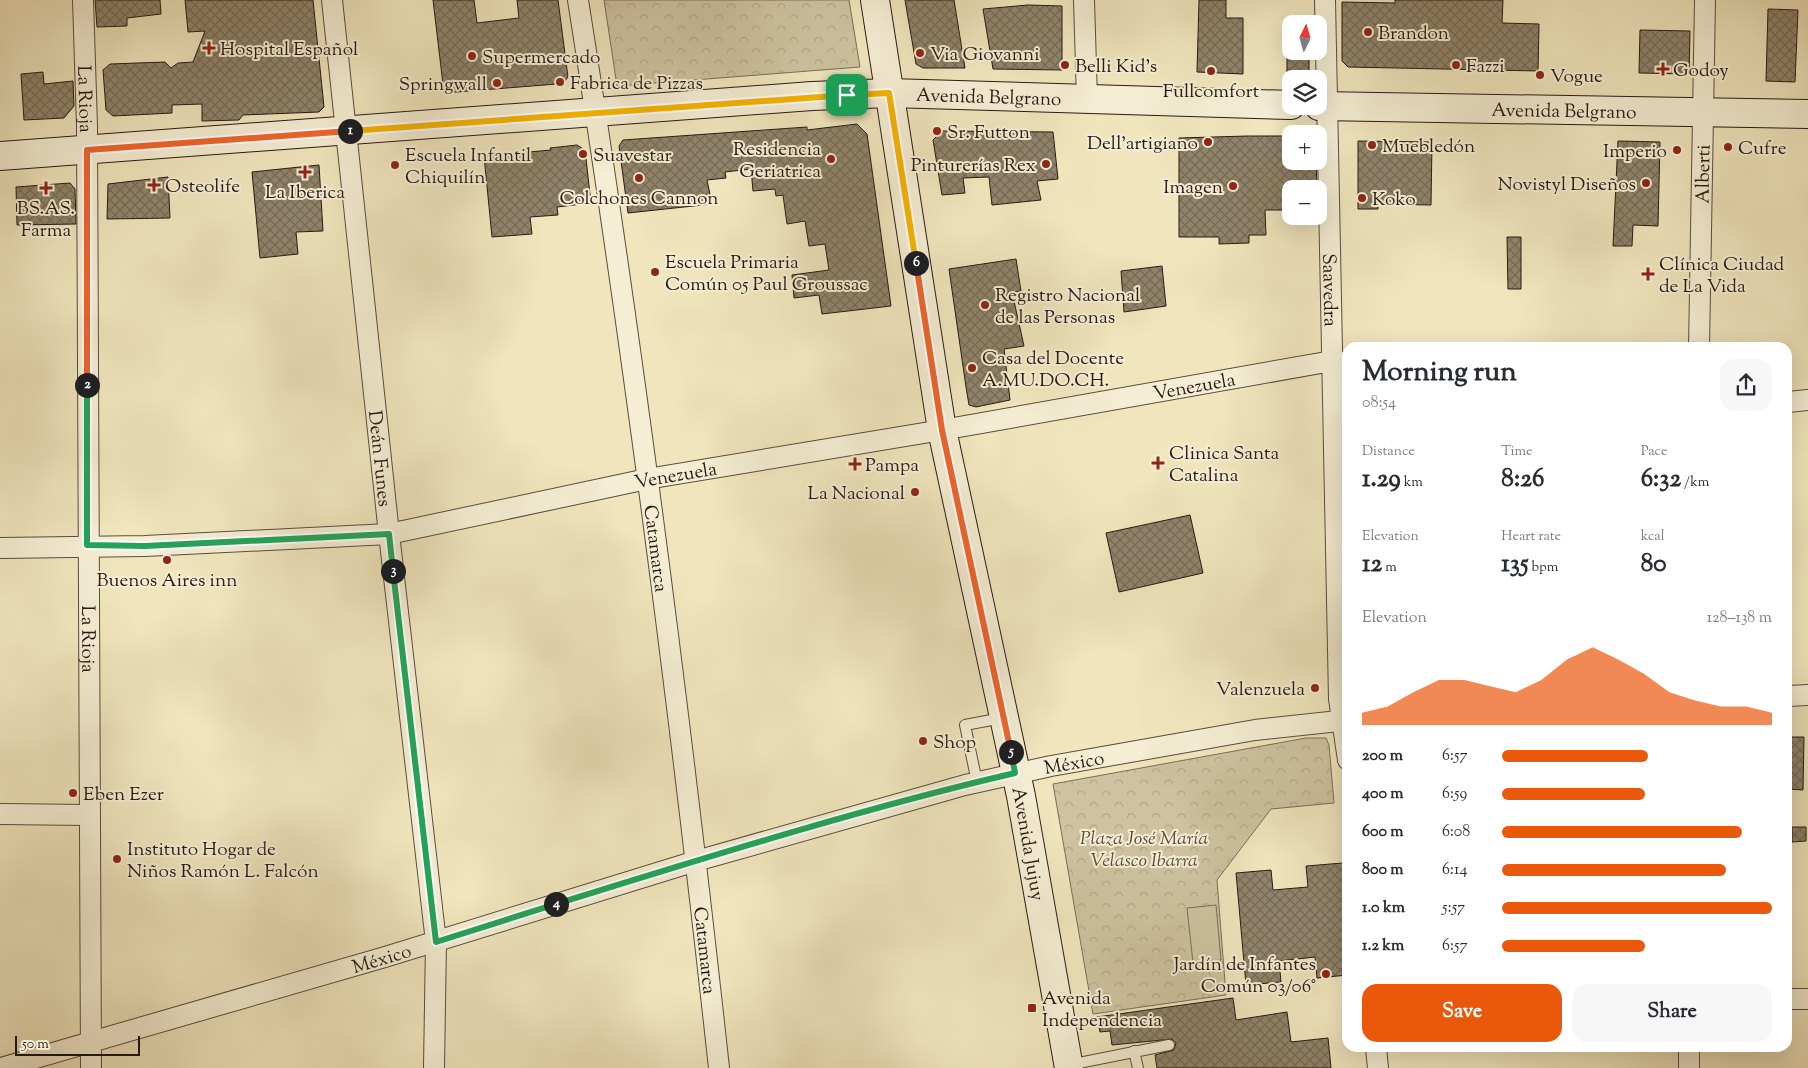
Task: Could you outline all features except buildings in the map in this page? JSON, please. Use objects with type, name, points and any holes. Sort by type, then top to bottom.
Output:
[{"type":"main road","name":"Avenida Jujuy","points":[[875,0],[942,430],[1015,773],[1069,1066]]},
{"type":"main road","name":"Avenida Belgrano","points":[[0,156],[812,96],[889,93],[1282,105]]},
{"type":"main road","name":"Avenida Belgrano","points":[[1327,106],[1808,114]]},
{"type":"street","name":"La Rioja","points":[[83,0],[87,150],[90,1068]]},
{"type":"street","name":"Deán Funes","points":[[332,0],[389,534],[436,942],[434,1068]]},
{"type":"street","name":"Catamarca","points":[[578,0],[596,113],[647,479],[696,861],[719,1068]]},
{"type":"street","points":[[1084,0],[1088,100]]},
{"type":"street","name":"Saavedra","points":[[1324,70],[1325,0]]},
{"type":"street","name":"Alberti","points":[[1699,342],[1705,0]]},
{"type":"street","name":"Saavedra","points":[[1324,115],[1340,362],[1340,699],[1342,707]]},
{"type":"street","name":"Venezuela","points":[[0,548],[87,545],[145,546],[389,534],[647,479],[1340,362]]},
{"type":"street","points":[[1792,402],[1808,400]]},
{"type":"street","points":[[1792,696],[1808,695]]},
{"type":"street","name":"México","points":[[1,1068],[436,942],[696,861],[977,782],[1015,773],[1254,730],[1342,720]]},
{"type":"street","points":[[0,814],[88,815]]},
{"type":"street","points":[[1792,999],[1808,999]]},
{"type":"street","points":[[1376,1052],[1378,1068]]},
{"type":"street","points":[[1689,1052],[1689,1068]]},
{"type":"lane","points":[[977,782],[965,726],[1003,718]]},
{"type":"lane","points":[[1069,1066],[1169,1045]]},
{"type":"lane","points":[[1134,1051],[1138,1068]]},
{"type":"green space","points":[[604,0],[849,0],[860,67],[617,86]]},
{"type":"green space","name":"Plaza José María Velasco Ibarra","points":[[1306,738],[1326,738],[1329,745],[1334,803],[1271,809],[1217,880],[1226,995],[1093,1014],[1053,784]]},
{"type":"green space","points":[[1216,905],[1221,960],[1193,963],[1187,908]]},
{"type":"place","name":"Brandon","points":[[1368,32]]},
{"type":"place","name":"Hospital Español","points":[[209,48]]},
{"type":"place","name":"Via Giovanni","points":[[920,53]]},
{"type":"place","name":"Supermercado","points":[[472,56]]},
{"type":"place","name":"Belli Kid's","points":[[1065,65]]},
{"type":"place","name":"Fazzi","points":[[1456,65]]},
{"type":"place","name":"Godoy","points":[[1663,69]]},
{"type":"place","name":"Fullcomfort","points":[[1211,71]]},
{"type":"place","name":"Vogue","points":[[1540,75]]},
{"type":"place","name":"Fabrica de Pizzas","points":[[560,82]]},
{"type":"place","name":"Springwall","points":[[497,83]]},
{"type":"place","name":"Sr. Futton","points":[[937,131]]},
{"type":"place","name":"Dell'artigiano","points":[[1208,142]]},
{"type":"place","name":"Muebledón","points":[[1372,145]]},
{"type":"place","name":"Cufre","points":[[1728,147]]},
{"type":"place","name":"Imperio","points":[[1677,150]]},
{"type":"place","name":"Suavestar","points":[[583,154]]},
{"type":"place","name":"Residencia Geriatrica","points":[[831,159]]},
{"type":"place","name":"Pinturerías Rex","points":[[1046,164]]},
{"type":"place","name":"Escuela Infantil Chiquilín","points":[[395,165]]},
{"type":"place","name":"La Iberica","points":[[305,172]]},
{"type":"place","name":"Colchones Cannon","points":[[639,178]]},
{"type":"place","name":"Novistyl Diseños","points":[[1646,183]]},
{"type":"place","name":"Osteolife","points":[[154,185]]},
{"type":"place","name":"Imagen","points":[[1233,186]]},
{"type":"place","name":"BS.AS. Farma","points":[[46,188]]},
{"type":"place","name":"Koko","points":[[1362,198]]},
{"type":"place","name":"Escuela Primaria Común 05 Paul Groussac","points":[[655,272]]},
{"type":"place","name":"Clínica Ciudad de La Vida","points":[[1648,274]]},
{"type":"place","name":"Registro Nacional de las Personas","points":[[985,305]]},
{"type":"place","name":"Casa del Docente A.MU.DO.CH.","points":[[972,368]]},
{"type":"place","name":"Clinica Santa Catalina","points":[[1158,463]]},
{"type":"place","name":"Pampa","points":[[855,464]]},
{"type":"place","name":"La Nacional","points":[[915,492]]},
{"type":"place","name":"Buenos Aires inn","points":[[167,560]]},
{"type":"place","name":"Valenzuela","points":[[1315,688]]},
{"type":"place","name":"Shop","points":[[923,741]]},
{"type":"place","name":"Eben Ezer","points":[[73,793]]},
{"type":"place","name":"Instituto Hogar de Niños Ramón L. Falcón","points":[[117,859]]},
{"type":"place","name":"Jardín de Infantes Común 03/06°","points":[[1326,974]]},
{"type":"place","name":"Avenida Independencia","points":[[1032,1008]]},
{"type":"route","points":[[889,93],[942,430],[1015,773],[965,785],[696,861],[436,942],[389,534],[145,546],[87,545],[87,150],[812,96],[847,95],[889,93]]}]
